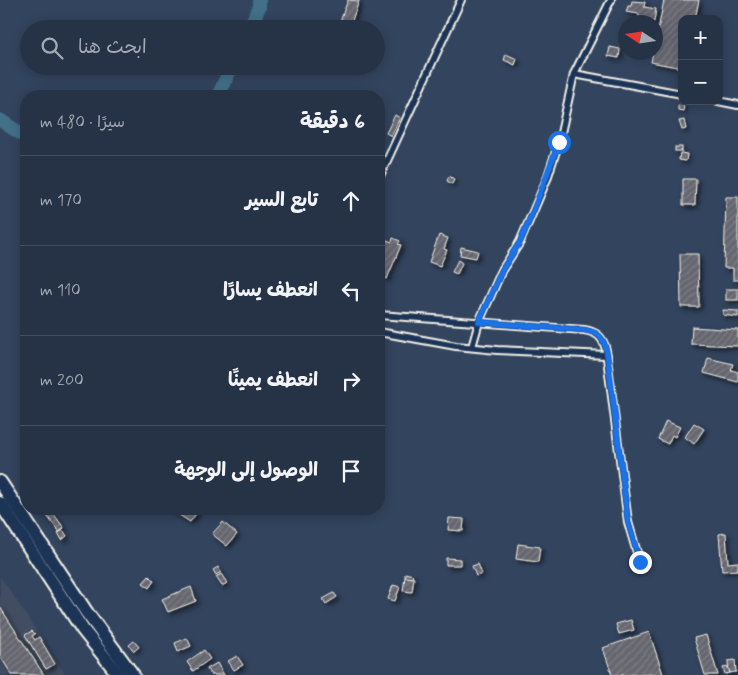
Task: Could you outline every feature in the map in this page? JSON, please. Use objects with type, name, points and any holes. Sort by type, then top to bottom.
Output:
[{"type":"highway","points":[[0,482],[20,512]]},
{"type":"highway","points":[[0,503],[83,630],[119,675]]},
{"type":"highway","points":[[22,515],[87,613],[133,675]]},
{"type":"street","points":[[385,165],[461,0]]},
{"type":"street","points":[[472,347],[479,322],[502,270],[520,242],[546,179],[559,142],[574,74],[611,0]]},
{"type":"street","points":[[574,74],[678,93]]},
{"type":"street","points":[[723,102],[738,105]]},
{"type":"street","points":[[385,315],[594,332],[604,341],[628,522],[640,562]]},
{"type":"street","points":[[385,333],[497,350],[607,355]]},
{"type":"shaded area","points":[[0,576],[66,675],[0,675]]},
{"type":"building","points":[[348,0],[359,1],[352,20],[340,20]]},
{"type":"building","points":[[664,0],[699,0],[696,15],[678,15],[678,67],[651,62],[651,60],[663,60],[663,15],[661,15]]},
{"type":"building","points":[[632,1],[645,2],[644,7],[656,9],[655,15],[639,15],[626,12],[628,6],[631,6]]},
{"type":"building","points":[[610,47],[618,49],[618,58],[608,56]]},
{"type":"building","points":[[506,54],[517,59],[515,65],[504,60]]},
{"type":"building","points":[[678,105],[684,106],[683,111],[678,110]]},
{"type":"building","points":[[395,115],[400,118],[391,136],[386,133]]},
{"type":"building","points":[[684,120],[686,129],[682,130],[679,121]]},
{"type":"building","points":[[675,147],[682,147],[682,151],[675,151]]},
{"type":"building","points":[[680,153],[687,154],[686,161],[679,160]]},
{"type":"building","points":[[449,176],[454,179],[452,184],[447,181]]},
{"type":"building","points":[[683,179],[696,179],[695,205],[683,205]]},
{"type":"building","points":[[726,197],[738,197],[738,280],[733,280],[733,268],[724,268]]},
{"type":"building","points":[[439,235],[448,238],[444,249],[447,250],[440,266],[429,262]]},
{"type":"building","points":[[393,238],[400,241],[398,244],[401,245],[387,279],[385,278],[385,239],[392,242]]},
{"type":"building","points":[[461,247],[478,251],[476,258],[460,255]]},
{"type":"building","points":[[680,254],[698,254],[699,307],[681,307]]},
{"type":"building","points":[[458,260],[462,263],[457,274],[452,272]]},
{"type":"building","points":[[726,289],[738,289],[738,300],[726,300]]},
{"type":"building","points":[[723,310],[738,311],[738,317],[723,315]]},
{"type":"building","points":[[692,327],[738,330],[738,346],[691,344]]},
{"type":"building","points":[[708,358],[733,364],[731,370],[738,372],[738,382],[704,373]]},
{"type":"building","points":[[666,421],[680,427],[675,437],[672,435],[668,444],[658,439]]},
{"type":"building","points":[[694,423],[704,429],[694,444],[685,437]]},
{"type":"building","points":[[46,515],[54,515],[64,528],[59,532]]},
{"type":"building","points":[[179,515],[195,515],[190,522]]},
{"type":"building","points":[[449,518],[464,519],[463,531],[448,530]]},
{"type":"building","points":[[223,522],[237,534],[227,546],[212,534]]},
{"type":"building","points":[[63,530],[67,536],[62,540],[58,533]]},
{"type":"building","points":[[726,533],[728,563],[738,562],[738,570],[722,571],[719,534]]},
{"type":"building","points":[[518,544],[540,547],[538,562],[516,559]]},
{"type":"building","points":[[446,558],[460,559],[460,565],[446,565]]},
{"type":"building","points":[[478,564],[482,574],[476,576],[472,566]]},
{"type":"building","points":[[218,567],[221,572],[216,575],[213,570]]},
{"type":"building","points":[[405,573],[413,575],[412,578],[405,577]]},
{"type":"building","points":[[221,574],[227,583],[222,586],[216,577]]},
{"type":"building","points":[[149,576],[154,581],[149,588],[143,583]]},
{"type":"building","points":[[405,577],[414,578],[412,592],[403,591]]},
{"type":"building","points":[[393,585],[400,587],[395,601],[388,599]]},
{"type":"building","points":[[191,587],[196,601],[168,612],[162,599]]},
{"type":"building","points":[[334,593],[337,597],[326,604],[323,599]]},
{"type":"building","points":[[0,607],[44,675],[12,675],[0,656]]},
{"type":"building","points":[[631,620],[634,630],[619,634],[616,624]]},
{"type":"building","points":[[32,631],[35,634],[32,636],[35,640],[39,637],[55,664],[46,669],[25,635]]},
{"type":"building","points":[[649,632],[663,674],[612,675],[603,648]]},
{"type":"building","points":[[706,635],[718,675],[705,675],[694,638]]},
{"type":"building","points":[[187,638],[191,646],[178,652],[175,643]]},
{"type":"building","points":[[134,641],[139,647],[134,651],[129,645]]},
{"type":"building","points":[[204,650],[210,659],[193,671],[187,662]]},
{"type":"building","points":[[237,656],[243,665],[234,670],[228,661]]},
{"type":"building","points":[[735,660],[736,672],[729,673],[728,661]]},
{"type":"building","points":[[217,663],[224,675],[211,675],[207,669]]},
{"type":"building","points":[[728,667],[730,673],[725,674],[723,668]]},
{"type":"waterway","points":[[253,20],[259,7],[259,0]]},
{"type":"waterway","points":[[221,90],[228,75]]},
{"type":"waterway","points":[[0,120],[20,133]]},
{"type":"route","points":[[559,142],[520,242],[502,270],[479,322],[584,330],[594,332],[604,341],[608,359],[628,522],[640,562]]}]
